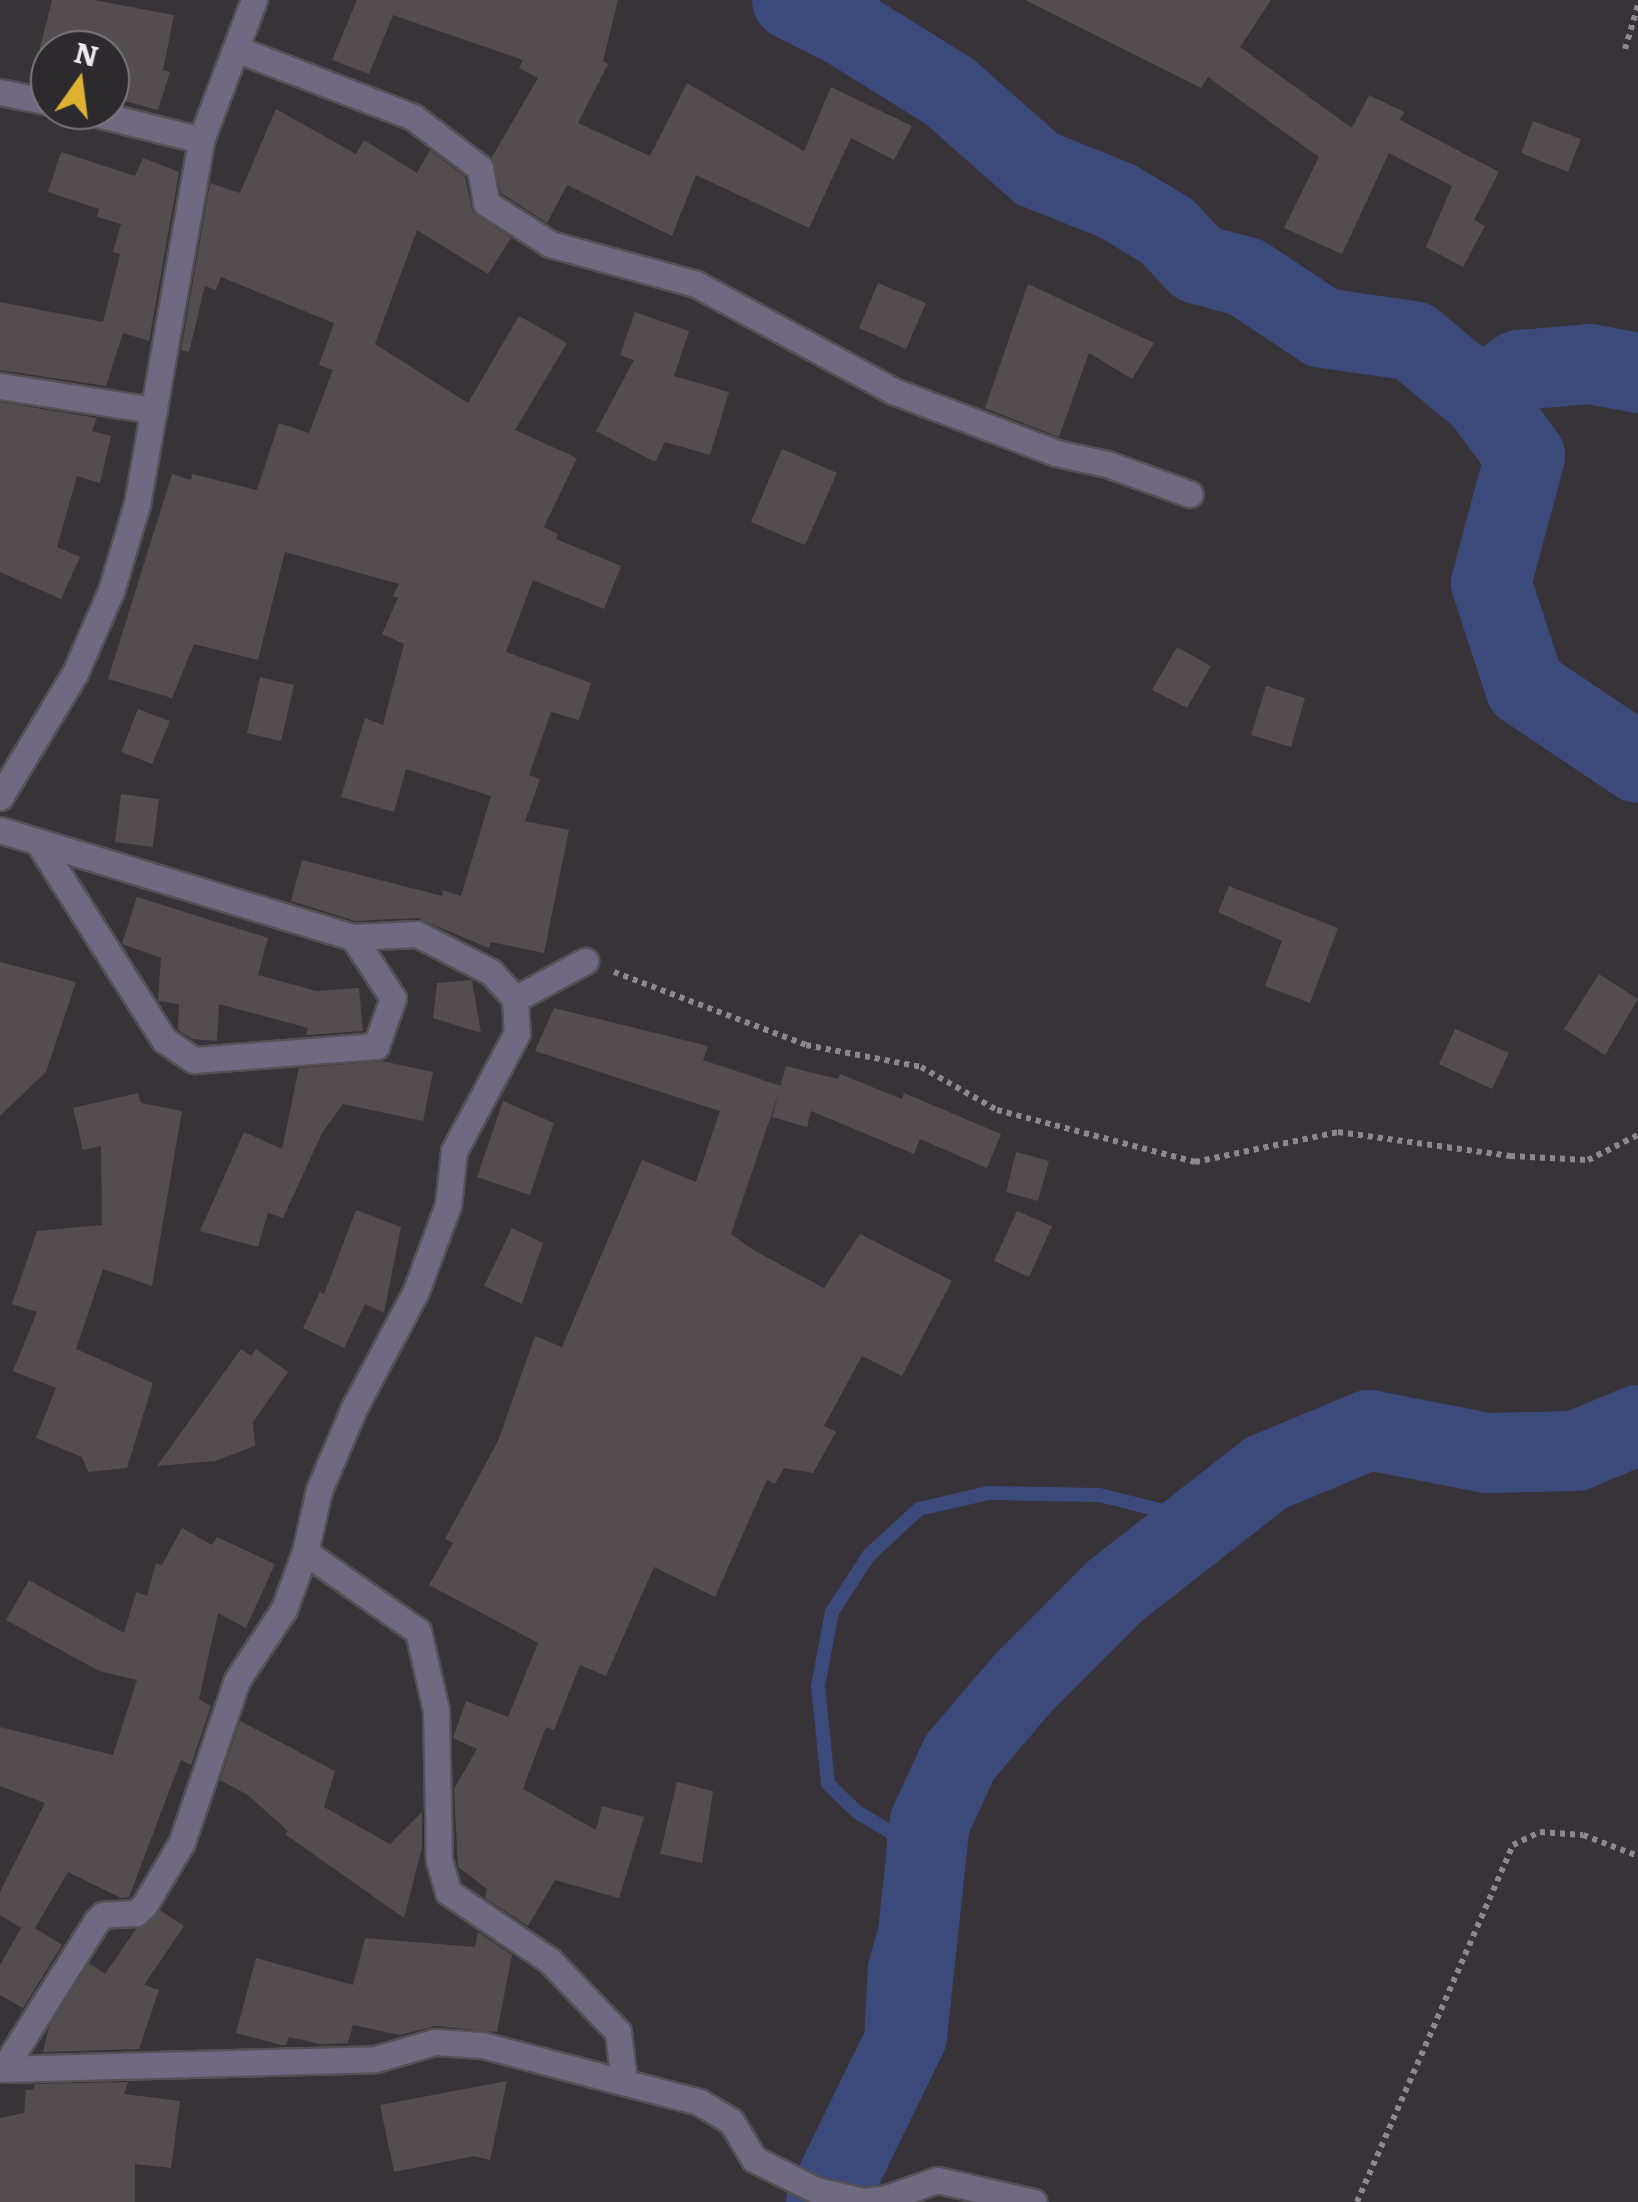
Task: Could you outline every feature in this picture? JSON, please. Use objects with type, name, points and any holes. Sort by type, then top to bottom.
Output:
[{"type":"street","points":[[0,797],[75,673],[111,591],[137,504],[201,140],[254,0]]},
{"type":"street","points":[[236,49],[413,117],[480,168],[486,203],[550,244],[696,284],[893,391],[1056,453],[1107,464],[1190,494]]},
{"type":"street","points":[[0,92],[30,98]]},
{"type":"street","points":[[130,122],[201,140]]},
{"type":"street","points":[[0,386],[154,410]]},
{"type":"street","points":[[0,830],[353,936],[416,934],[491,972],[515,999],[517,1033],[454,1152],[448,1206],[416,1291],[354,1408],[320,1490],[306,1552],[284,1610],[237,1680],[182,1842],[144,1906],[136,1913],[103,1916],[96,1922],[2,2068]]},
{"type":"street","points":[[38,842],[164,1040],[194,1060],[376,1046],[393,998],[353,936]]},
{"type":"street","points":[[515,999],[584,961]]},
{"type":"street","points":[[306,1552],[418,1630],[436,1710],[439,1860],[448,1892],[549,1960],[618,2032],[624,2082]]},
{"type":"street","points":[[2,2068],[376,2059],[435,2042],[514,2052],[698,2102],[731,2120],[754,2159],[816,2190],[863,2200],[887,2198],[937,2180],[1034,2202]]},
{"type":"path","points":[[1625,50],[1638,5]]},
{"type":"path","points":[[584,961],[806,1045],[922,1066],[997,1110],[1194,1162],[1338,1132],[1510,1156],[1588,1160],[1638,1135]]},
{"type":"path","points":[[1357,2202],[1513,1845],[1540,1832],[1583,1836],[1638,1856]]},
{"type":"building","points":[[52,0],[93,0],[174,15],[163,70],[170,72],[158,110],[130,102],[130,30],[44,30]]},
{"type":"building","points":[[357,0],[618,0],[603,61],[608,64],[578,123],[650,156],[687,83],[804,151],[831,87],[912,126],[894,160],[851,138],[809,228],[696,175],[672,236],[567,185],[547,223],[501,193],[492,157],[538,78],[519,68],[523,60],[393,15],[369,74],[332,60]]},
{"type":"building","points":[[1025,0],[1271,0],[1240,47],[1352,128],[1369,95],[1404,112],[1400,120],[1499,172],[1474,220],[1485,226],[1463,267],[1426,247],[1452,186],[1389,153],[1342,254],[1284,228],[1319,157],[1208,77],[1201,88]]},
{"type":"building","points":[[276,109],[356,154],[364,140],[417,173],[430,150],[465,177],[473,213],[511,238],[488,274],[417,230],[375,344],[468,403],[519,316],[567,343],[515,430],[577,458],[544,527],[558,534],[556,539],[621,566],[604,609],[533,580],[506,652],[591,683],[579,720],[551,712],[529,775],[540,779],[525,821],[569,830],[544,953],[491,942],[489,948],[417,918],[355,921],[291,901],[302,860],[442,896],[443,890],[461,896],[491,796],[406,769],[394,812],[341,797],[365,718],[383,725],[404,644],[382,634],[398,598],[393,596],[399,584],[285,552],[258,660],[194,644],[172,698],[108,679],[172,474],[191,480],[192,474],[257,490],[279,423],[309,433],[333,370],[319,365],[334,323],[221,277],[216,290],[205,286],[189,352],[181,350],[210,183],[240,193]]},
{"type":"building","points":[[1533,121],[1581,139],[1568,172],[1521,153]]},
{"type":"building","points":[[61,152],[135,176],[143,158],[179,172],[149,341],[123,333],[106,386],[0,370],[0,302],[103,322],[120,254],[113,252],[121,224],[97,217],[99,209],[48,192]]},
{"type":"building","points":[[878,283],[926,303],[906,349],[859,328]]},
{"type":"building","points":[[1028,284],[1154,343],[1132,379],[1089,353],[1059,437],[985,408]]},
{"type":"building","points":[[635,312],[689,331],[674,376],[729,392],[710,455],[665,442],[655,462],[596,431],[634,360],[620,355]]},
{"type":"building","points":[[0,402],[97,418],[92,431],[111,436],[100,483],[77,476],[57,547],[80,557],[61,599],[0,572]]},
{"type":"building","points":[[782,449],[837,473],[805,545],[751,522]]},
{"type":"building","points":[[1177,647],[1211,666],[1187,708],[1152,690]]},
{"type":"building","points":[[260,677],[294,685],[281,741],[247,733]]},
{"type":"building","points":[[1266,686],[1305,698],[1291,747],[1251,735]]},
{"type":"building","points":[[138,709],[170,721],[152,764],[121,752]]},
{"type":"building","points":[[121,794],[159,799],[153,847],[115,842]]},
{"type":"building","points":[[1229,886],[1338,928],[1310,1003],[1265,986],[1282,941],[1218,912]]},
{"type":"building","points":[[137,897],[268,938],[258,975],[317,991],[359,988],[363,1031],[306,1035],[308,1028],[219,1004],[217,1041],[192,1039],[178,1030],[179,1004],[158,1001],[161,958],[122,944]]},
{"type":"building","points":[[0,962],[76,982],[46,1072],[0,1116]]},
{"type":"building","points":[[1599,974],[1638,999],[1605,1055],[1564,1029]]},
{"type":"building","points":[[472,980],[481,1033],[433,1018],[437,983]]},
{"type":"building","points":[[554,1008],[708,1046],[703,1060],[781,1086],[731,1234],[755,1251],[824,1288],[860,1234],[952,1281],[902,1376],[862,1356],[824,1426],[836,1432],[813,1473],[784,1468],[775,1484],[767,1480],[715,1597],[654,1567],[606,1676],[580,1665],[554,1730],[546,1727],[523,1789],[596,1830],[602,1806],[644,1817],[619,1898],[555,1880],[528,1926],[485,1898],[487,1889],[458,1867],[454,1789],[477,1749],[453,1738],[466,1701],[508,1717],[538,1643],[429,1585],[453,1543],[445,1539],[498,1441],[535,1336],[562,1347],[642,1160],[696,1182],[720,1111],[535,1051]]},
{"type":"building","points":[[1455,1029],[1509,1053],[1492,1089],[1439,1064]]},
{"type":"building","points":[[382,1061],[433,1072],[423,1121],[343,1104],[322,1133],[283,1218],[268,1213],[269,1209],[258,1247],[200,1231],[244,1132],[282,1149],[299,1068]]},
{"type":"building","points":[[786,1066],[838,1079],[840,1074],[902,1099],[904,1093],[1001,1134],[987,1168],[920,1139],[914,1154],[811,1111],[807,1127],[772,1117]]},
{"type":"building","points":[[138,1093],[141,1103],[182,1111],[152,1286],[103,1269],[76,1349],[153,1383],[127,1468],[88,1472],[82,1457],[36,1438],[56,1388],[13,1371],[37,1312],[12,1304],[37,1231],[102,1225],[101,1146],[83,1150],[73,1108]]},
{"type":"building","points":[[503,1101],[554,1123],[530,1195],[477,1177]]},
{"type":"building","points":[[1016,1152],[1049,1161],[1038,1201],[1006,1192]]},
{"type":"building","points":[[356,1210],[401,1227],[384,1313],[365,1304],[344,1348],[303,1328],[320,1292],[324,1294]]},
{"type":"building","points":[[1017,1211],[1052,1226],[1029,1277],[994,1261]]},
{"type":"building","points":[[512,1228],[543,1243],[522,1304],[484,1286]]},
{"type":"building","points":[[241,1349],[251,1356],[256,1349],[288,1372],[253,1422],[255,1446],[215,1461],[157,1466]]},
{"type":"building","points":[[182,1528],[212,1545],[217,1537],[275,1564],[246,1628],[218,1613],[199,1699],[211,1706],[191,1765],[181,1760],[129,1897],[121,1898],[68,1872],[35,1928],[62,1945],[23,2008],[0,1995],[0,1965],[21,1928],[0,1915],[0,1892],[45,1803],[0,1786],[0,1727],[113,1755],[137,1680],[99,1671],[6,1620],[29,1580],[124,1633],[136,1592],[147,1596],[156,1563],[162,1565]]},
{"type":"building","points":[[240,1721],[335,1771],[324,1807],[390,1844],[422,1812],[422,1847],[404,1918],[285,1834],[288,1831],[248,1795],[220,1780]]},
{"type":"building","points":[[677,1782],[713,1791],[702,1863],[660,1854]]},
{"type":"building","points":[[160,1910],[184,1926],[144,1985],[159,1990],[139,2049],[43,2052],[49,2027],[89,1963],[105,1974],[136,1929]]},
{"type":"building","points":[[478,1932],[512,1955],[497,2032],[436,2026],[400,2035],[353,2025],[348,2043],[320,2044],[289,2037],[286,2045],[236,2033],[256,1958],[353,1985],[365,1938],[475,1947]]},
{"type":"building","points":[[507,2081],[490,2160],[474,2156],[394,2172],[380,2105]]},
{"type":"building","points":[[128,2082],[124,2094],[180,2101],[171,2168],[135,2164],[135,2202],[0,2202],[0,2118],[24,2113],[26,2090],[33,2090],[35,2084]]},
{"type":"waterway","points":[[792,0],[846,27],[950,92],[1037,169],[1117,201],[1167,231],[1198,264],[1246,277],[1323,328],[1413,341],[1482,398]]},
{"type":"waterway","points":[[1638,373],[1590,364],[1519,370],[1482,398],[1525,456],[1491,583],[1525,687],[1638,763]]},
{"type":"waterway","points":[[826,2202],[907,2036],[930,1822],[960,1757],[1024,1682],[1115,1591],[1266,1473],[1369,1430],[1487,1453],[1576,1451],[1638,1425]]},
{"type":"waterway","points":[[867,2114],[875,1965],[892,1905],[894,1834],[857,1812],[828,1784],[818,1686],[832,1612],[869,1555],[919,1509],[989,1493],[1099,1495],[1205,1521]]}]
